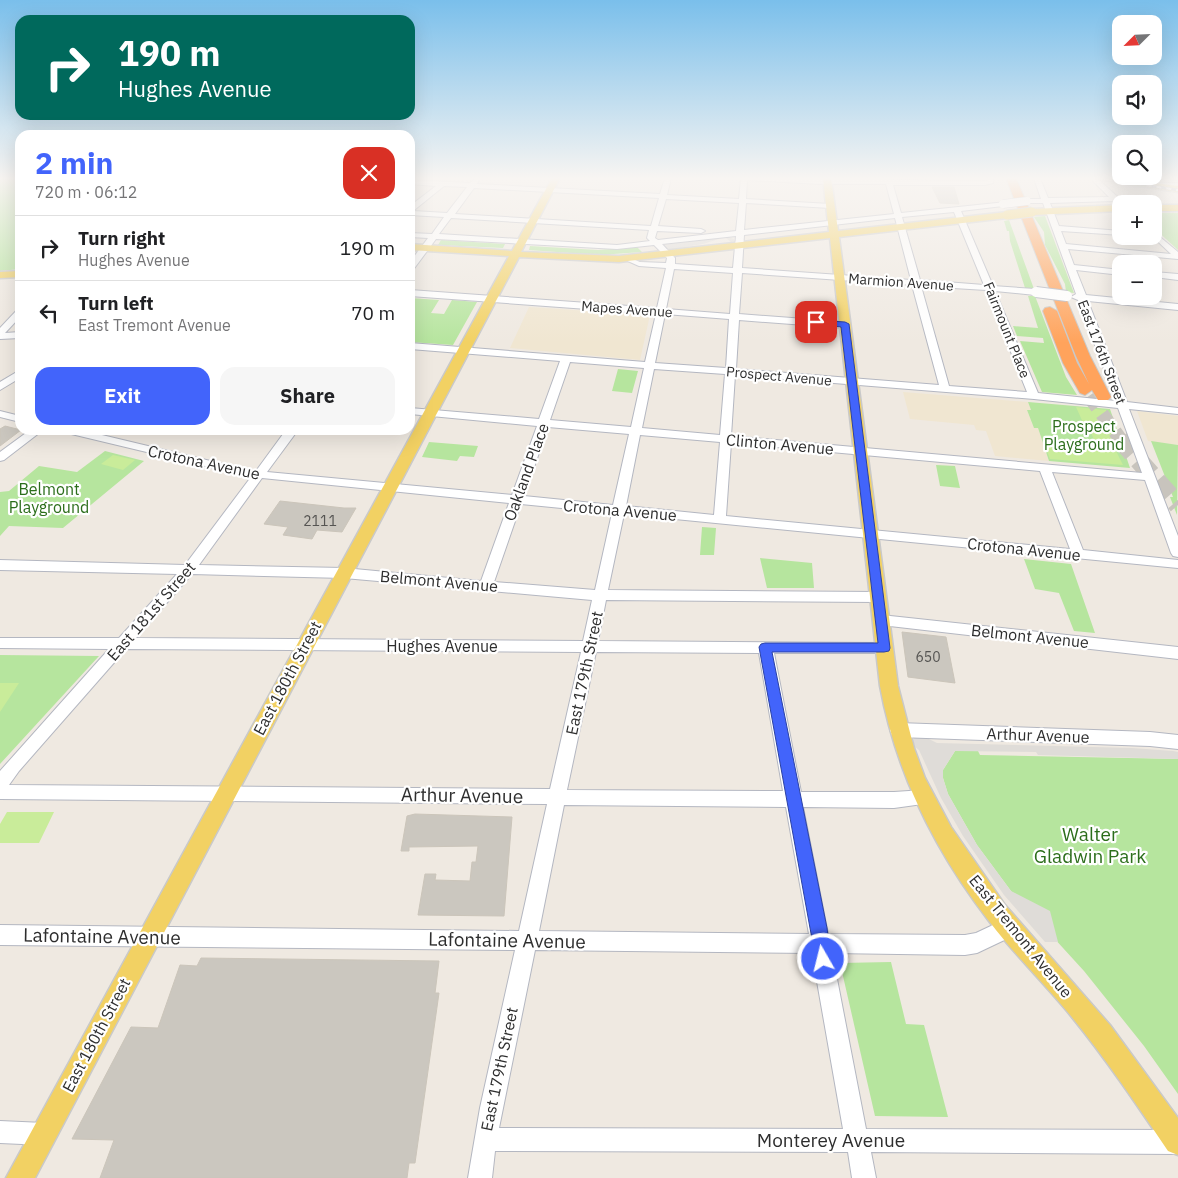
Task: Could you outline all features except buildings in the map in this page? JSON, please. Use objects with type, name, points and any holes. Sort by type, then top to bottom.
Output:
[{"type":"highway","points":[[1016,233],[1067,356],[1089,396]]},
{"type":"highway","points":[[1033,233],[1086,362],[1103,397]]},
{"type":"main road","name":"East 180th Street","points":[[20,1178],[526,233]]},
{"type":"main road","points":[[415,247],[598,259],[668,260],[811,233]]},
{"type":"main road","name":"East Tremont Avenue","points":[[833,233],[884,648],[898,730],[924,798],[958,858],[1010,928],[1089,1019],[1178,1142]]},
{"type":"main road","points":[[0,275],[15,274]]},
{"type":"street","points":[[415,261],[436,233]]},
{"type":"street","points":[[653,233],[651,238],[668,260]]},
{"type":"street","points":[[415,235],[611,247],[740,233],[739,271],[720,519]]},
{"type":"street","points":[[904,233],[945,390]]},
{"type":"street","name":"Fairmount Place","points":[[967,233],[1034,396]]},
{"type":"street","name":"East 176th Street","points":[[1057,233],[1178,553]]},
{"type":"street","points":[[1162,243],[1178,256]]},
{"type":"street","points":[[1062,246],[1178,256]]},
{"type":"street","name":"Marmion Avenue","points":[[668,260],[739,271],[990,288],[1178,307]]},
{"type":"street","name":"East 179th Street","points":[[480,1178],[485,1139],[661,311],[668,260]]},
{"type":"street","points":[[1070,267],[1112,271]]},
{"type":"street","points":[[1162,276],[1178,277]]},
{"type":"street","name":"Mapes Avenue","points":[[415,293],[845,324]]},
{"type":"street","points":[[0,334],[15,318]]},
{"type":"street","points":[[0,334],[15,335]]},
{"type":"street","name":"Prospect Avenue","points":[[415,346],[1034,396],[1178,411]]},
{"type":"street","name":"Oakland Place","points":[[486,586],[566,359]]},
{"type":"street","points":[[0,386],[15,376]]},
{"type":"street","name":"Clinton Avenue","points":[[415,412],[1150,477]]},
{"type":"street","points":[[0,414],[15,418]]},
{"type":"street","points":[[0,458],[30,435]]},
{"type":"street","name":"Crotona Avenue","points":[[88,435],[244,473],[1178,564]]},
{"type":"street","name":"East 181st Street","points":[[0,784],[13,766],[189,569],[288,435]]},
{"type":"street","points":[[1044,467],[1078,554]]},
{"type":"street","name":"Belmont Avenue","points":[[0,564],[344,572],[600,595],[878,597]]},
{"type":"street","name":"Belmont Avenue","points":[[881,620],[1178,653]]},
{"type":"street","name":"Hughes Avenue","points":[[0,643],[884,648]]},
{"type":"street","points":[[765,647],[864,1178]]},
{"type":"street","name":"Arthur Avenue","points":[[898,730],[1150,739],[1178,742]]},
{"type":"street","name":"Arthur Avenue","points":[[0,792],[894,800],[924,798]]},
{"type":"street","name":"Lafontaine Avenue","points":[[0,935],[965,945],[977,944],[1010,928]]},
{"type":"street","points":[[0,1132],[44,1134]]},
{"type":"street","name":"Monterey Avenue","points":[[485,1139],[1178,1142]]},
{"type":"shaded area","points":[[728,237],[734,239],[734,241],[731,242],[726,238],[722,238],[703,244],[667,250],[662,245]]},
{"type":"shaded area","points":[[529,307],[650,315],[640,360],[510,348]]},
{"type":"shaded area","points":[[903,392],[1028,402],[1031,410],[1027,410],[1034,428],[1038,428],[1049,461],[995,456],[986,431],[976,430],[974,425],[910,419]]},
{"type":"shaded area","points":[[1137,411],[1178,416],[1178,445],[1148,441]]},
{"type":"shaded area","points":[[915,736],[923,736],[937,743],[1132,748],[1173,751],[1178,752],[1178,759],[1038,755],[1036,752],[955,751],[943,770],[943,778],[948,794],[977,845],[1011,891],[1050,911],[1058,942],[1045,942],[1004,895],[963,836],[941,798],[919,750],[915,747],[913,740]]},
{"type":"green space","points":[[0,233],[15,233],[15,270],[0,271]]},
{"type":"green space","points":[[1009,233],[1014,233],[1034,289],[1025,288]]},
{"type":"green space","points":[[1044,233],[1051,233],[1074,293],[1066,292],[1065,284],[1045,245]]},
{"type":"green space","points":[[1162,233],[1178,233],[1178,250],[1162,235]]},
{"type":"green space","points":[[441,240],[505,244],[503,248],[438,245]]},
{"type":"green space","points":[[530,246],[598,250],[637,247],[642,252],[599,255],[529,250]]},
{"type":"green space","points":[[1028,296],[1035,296],[1066,377],[1077,395],[1042,392],[1020,341],[1044,343],[1043,338],[1017,336],[1013,326],[1038,328]]},
{"type":"green space","points":[[415,298],[439,300],[431,313],[444,314],[452,300],[477,302],[453,345],[415,342]]},
{"type":"green space","points":[[618,369],[638,371],[632,393],[612,391]]},
{"type":"green space","name":"Prospect Playground","points":[[1028,402],[1110,409],[1130,468],[1049,461],[1038,428],[1034,428],[1027,410],[1031,410]]},
{"type":"green space","points":[[1076,407],[1106,410],[1121,443],[1094,440],[1090,430],[1086,429]]},
{"type":"green space","points":[[1043,441],[1114,447],[1123,465],[1050,459]]},
{"type":"green space","points":[[1151,441],[1178,445],[1177,515],[1170,497],[1173,497]]},
{"type":"green space","points":[[429,442],[478,446],[474,457],[460,456],[457,461],[422,457]]},
{"type":"green space","name":"Belmont Playground","points":[[105,451],[144,461],[63,528],[9,526],[0,536],[0,492],[9,491],[39,466],[77,472]]},
{"type":"green space","points":[[113,455],[135,460],[123,470],[101,464]]},
{"type":"green space","points":[[936,465],[955,466],[960,488],[940,486]]},
{"type":"green space","points":[[702,527],[716,528],[714,555],[700,555]]},
{"type":"green space","points":[[760,558],[812,563],[814,588],[767,588]]},
{"type":"green space","points":[[1024,559],[1071,564],[1095,633],[1074,631],[1059,593],[1035,589]]},
{"type":"green space","points":[[0,655],[99,656],[0,764]]},
{"type":"green space","points":[[0,683],[19,683],[0,712]]},
{"type":"green space","name":"Walter Gladwin Park","points":[[955,751],[978,751],[980,755],[1178,759],[1178,1094],[1144,1046],[1084,971],[1011,891],[977,845],[948,794],[943,778],[943,770]]},
{"type":"green space","points":[[7,812],[54,812],[39,843],[0,843],[0,824]]},
{"type":"green space","points":[[891,962],[906,1024],[924,1025],[948,1117],[875,1116],[840,963]]},
{"type":"tunnel","points":[[1089,396],[1121,440]]},
{"type":"tunnel","points":[[1120,439],[1178,505]]},
{"type":"route","points":[[816,322],[845,324],[884,648],[765,647],[823,959]]}]
